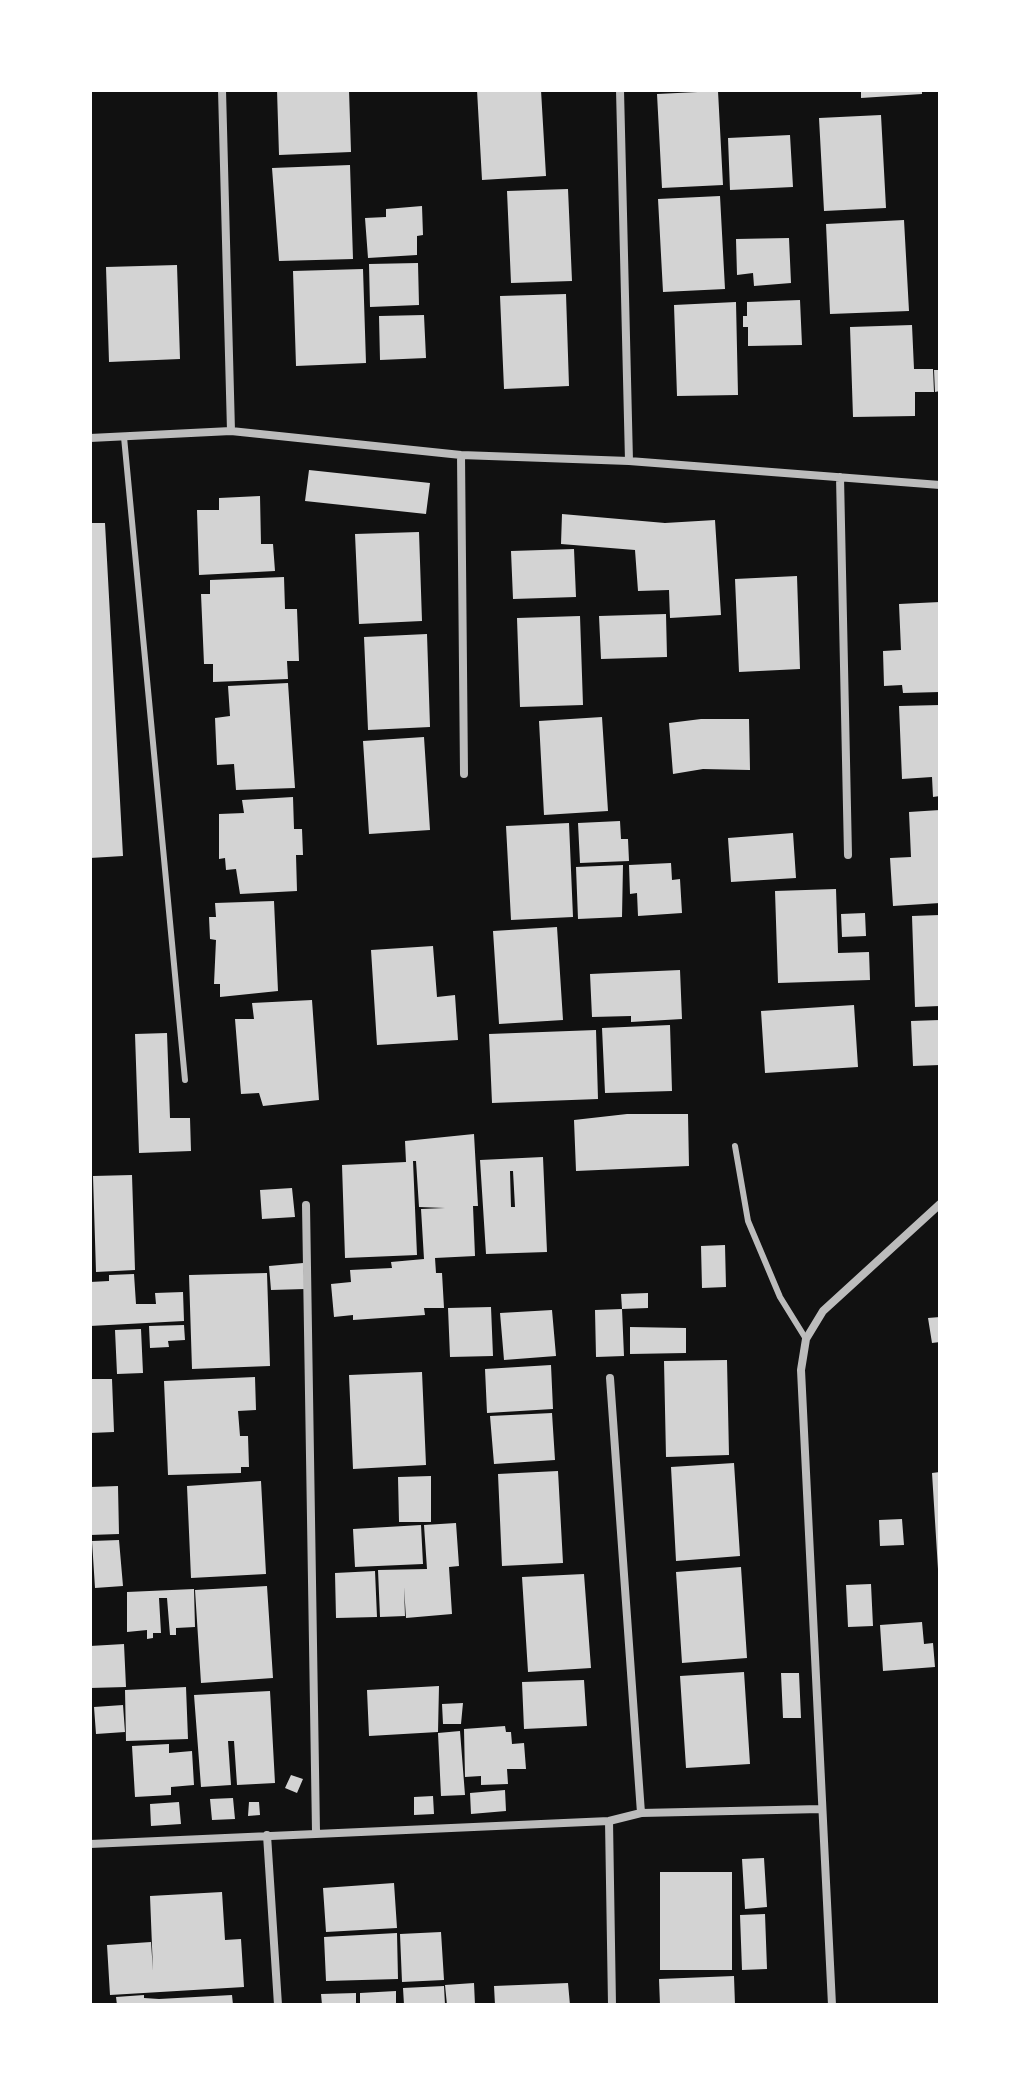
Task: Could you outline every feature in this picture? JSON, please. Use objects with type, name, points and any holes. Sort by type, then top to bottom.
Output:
[{"type":"street","points":[[222,90],[231,431]]},
{"type":"street","points":[[620,90],[629,461]]},
{"type":"street","points":[[90,438],[231,431],[461,455],[629,461],[940,485]]},
{"type":"street","points":[[461,455],[464,774]]},
{"type":"street","points":[[840,477],[848,855]]},
{"type":"street","points":[[832,2005],[801,1370],[806,1339],[823,1311],[940,1204]]},
{"type":"street","points":[[306,1205],[316,1832]]},
{"type":"street","points":[[610,1378],[641,1813]]},
{"type":"street","points":[[90,1844],[609,1821],[641,1813],[821,1809]]},
{"type":"street","points":[[609,1821],[612,2005]]},
{"type":"street","points":[[267,1835],[278,2005]]},
{"type":"lane","points":[[124,437],[185,1080]]},
{"type":"lane","points":[[735,1146],[748,1221],[780,1297],[806,1339]]},
{"type":"building","points":[[277,90],[349,90],[351,152],[279,155]]},
{"type":"building","points":[[477,90],[541,90],[546,176],[482,180]]},
{"type":"building","points":[[861,90],[922,90],[922,94],[861,98]]},
{"type":"building","points":[[718,91],[723,185],[662,188],[657,94]]},
{"type":"building","points":[[881,115],[886,208],[824,211],[819,118]]},
{"type":"building","points":[[790,135],[793,187],[730,190],[728,138]]},
{"type":"building","points":[[350,165],[353,259],[279,261],[272,168]]},
{"type":"building","points":[[568,189],[572,281],[511,283],[507,191]]},
{"type":"building","points":[[720,196],[725,289],[663,292],[658,199]]},
{"type":"building","points":[[422,206],[423,235],[417,236],[417,255],[368,258],[365,218],[386,217],[386,209]]},
{"type":"building","points":[[904,220],[909,311],[830,314],[826,224]]},
{"type":"building","points":[[789,238],[791,283],[754,286],[753,273],[737,275],[736,239]]},
{"type":"building","points":[[418,263],[419,305],[370,307],[369,264]]},
{"type":"building","points":[[177,265],[180,359],[109,362],[106,267]]},
{"type":"building","points":[[363,269],[366,363],[296,366],[293,271]]},
{"type":"building","points":[[566,294],[569,386],[504,389],[500,296]]},
{"type":"building","points":[[800,300],[802,345],[748,346],[748,327],[743,327],[747,302]]},
{"type":"building","points":[[736,302],[738,395],[677,396],[674,305]]},
{"type":"building","points":[[424,315],[426,358],[380,360],[379,316]]},
{"type":"building","points":[[912,325],[914,369],[933,369],[934,392],[915,392],[915,416],[853,417],[850,327]]},
{"type":"building","points":[[934,370],[940,370],[940,391],[935,392]]},
{"type":"building","points":[[309,470],[430,483],[426,514],[305,501]]},
{"type":"building","points":[[260,496],[261,544],[273,544],[275,571],[199,575],[197,510],[219,510],[219,498]]},
{"type":"building","points":[[562,514],[665,523],[715,520],[721,615],[670,618],[669,590],[638,591],[635,550],[561,544]]},
{"type":"building","points":[[90,523],[105,523],[123,856],[90,858]]},
{"type":"building","points":[[419,532],[422,621],[359,624],[355,534]]},
{"type":"building","points":[[574,549],[576,597],[513,599],[511,551]]},
{"type":"building","points":[[797,576],[800,669],[739,672],[735,579]]},
{"type":"building","points":[[284,577],[285,609],[297,609],[299,661],[287,661],[288,679],[213,682],[213,664],[204,664],[201,594],[210,594],[210,580]]},
{"type":"building","points":[[940,602],[940,692],[903,693],[902,685],[884,686],[883,651],[901,650],[899,604]]},
{"type":"building","points":[[666,614],[667,657],[601,659],[599,616]]},
{"type":"building","points":[[580,616],[583,705],[520,707],[517,618]]},
{"type":"building","points":[[427,634],[430,727],[368,730],[364,637]]},
{"type":"building","points":[[288,683],[295,788],[236,790],[234,764],[217,765],[215,718],[230,716],[228,686]]},
{"type":"building","points":[[940,705],[940,796],[933,797],[932,777],[902,779],[899,706]]},
{"type":"building","points":[[602,717],[608,811],[544,815],[539,721]]},
{"type":"building","points":[[749,719],[750,770],[703,769],[673,774],[669,723]]},
{"type":"building","points":[[424,737],[430,830],[369,834],[363,741]]},
{"type":"building","points":[[293,797],[294,829],[302,829],[303,855],[296,855],[297,891],[240,894],[236,869],[226,870],[225,858],[219,859],[219,814],[244,813],[242,800]]},
{"type":"building","points":[[940,810],[940,903],[893,906],[890,858],[911,857],[909,812]]},
{"type":"building","points":[[620,821],[621,839],[628,839],[629,861],[580,863],[578,823]]},
{"type":"building","points":[[569,823],[573,917],[511,920],[506,826]]},
{"type":"building","points":[[793,833],[796,878],[731,882],[728,838]]},
{"type":"building","points":[[671,863],[672,880],[680,879],[682,913],[638,916],[637,893],[630,894],[629,865]]},
{"type":"building","points":[[623,865],[622,917],[578,919],[576,867]]},
{"type":"building","points":[[836,889],[838,953],[869,952],[870,980],[778,983],[775,891]]},
{"type":"building","points":[[274,901],[278,991],[220,997],[220,984],[214,984],[216,940],[210,939],[209,917],[216,917],[215,903]]},
{"type":"building","points":[[865,913],[866,936],[842,937],[841,914]]},
{"type":"building","points":[[940,915],[940,1006],[915,1007],[912,916]]},
{"type":"building","points":[[557,927],[563,1020],[499,1024],[493,931]]},
{"type":"building","points":[[433,946],[437,997],[455,995],[458,1040],[377,1045],[371,950]]},
{"type":"building","points":[[680,970],[682,1019],[631,1022],[631,1016],[592,1017],[590,974]]},
{"type":"building","points":[[312,1000],[319,1100],[263,1106],[259,1093],[241,1094],[235,1019],[254,1019],[252,1003]]},
{"type":"building","points":[[854,1005],[858,1067],[765,1073],[761,1011]]},
{"type":"building","points":[[940,1020],[940,1065],[913,1066],[911,1021]]},
{"type":"building","points":[[670,1025],[672,1091],[605,1093],[602,1028]]},
{"type":"building","points":[[596,1030],[598,1099],[492,1103],[489,1034]]},
{"type":"building","points":[[167,1033],[170,1118],[190,1118],[191,1151],[139,1153],[135,1034]]},
{"type":"building","points":[[627,1114],[688,1114],[689,1166],[576,1171],[574,1120]]},
{"type":"building","points":[[474,1134],[478,1206],[473,1206],[475,1256],[435,1258],[436,1273],[442,1273],[444,1308],[424,1308],[425,1315],[353,1320],[353,1315],[334,1317],[331,1284],[351,1282],[350,1270],[392,1268],[391,1262],[424,1259],[421,1209],[445,1208],[419,1207],[416,1161],[413,1161],[417,1255],[345,1258],[342,1165],[406,1162],[405,1141]]},
{"type":"building","points":[[543,1157],[547,1252],[486,1254],[480,1160]],"holes":[[[510,1171],[513,1171],[515,1207],[511,1207]]]},
{"type":"building","points":[[132,1175],[135,1270],[96,1272],[93,1176]]},
{"type":"building","points":[[292,1188],[295,1217],[262,1219],[260,1190]]},
{"type":"building","points":[[725,1245],[726,1287],[702,1288],[701,1246]]},
{"type":"building","points":[[303,1263],[305,1289],[271,1290],[269,1266]]},
{"type":"building","points":[[267,1273],[270,1366],[192,1369],[189,1275]]},
{"type":"building","points":[[134,1274],[136,1304],[156,1304],[155,1293],[183,1292],[184,1321],[90,1326],[90,1282],[109,1281],[109,1275]]},
{"type":"building","points":[[648,1293],[648,1308],[622,1309],[621,1294]]},
{"type":"building","points":[[491,1307],[493,1356],[450,1357],[448,1308]]},
{"type":"building","points":[[622,1309],[624,1356],[596,1357],[595,1310]]},
{"type":"building","points":[[552,1310],[556,1356],[504,1360],[500,1313]]},
{"type":"building","points":[[940,1317],[940,1342],[932,1343],[928,1318]]},
{"type":"building","points":[[184,1325],[185,1340],[168,1341],[169,1347],[150,1348],[149,1326]]},
{"type":"building","points":[[630,1327],[686,1328],[686,1353],[630,1354]]},
{"type":"building","points":[[141,1329],[143,1373],[117,1374],[115,1330]]},
{"type":"building","points":[[727,1360],[729,1455],[666,1457],[664,1361]]},
{"type":"building","points":[[551,1365],[553,1409],[487,1413],[485,1369]]},
{"type":"building","points":[[422,1372],[426,1465],[353,1469],[349,1375]]},
{"type":"building","points":[[255,1377],[256,1410],[238,1411],[240,1436],[248,1436],[249,1467],[241,1467],[241,1473],[168,1475],[164,1381]]},
{"type":"building","points":[[90,1379],[112,1379],[114,1432],[90,1433]]},
{"type":"building","points":[[552,1413],[555,1460],[494,1464],[490,1416]]},
{"type":"building","points":[[734,1463],[740,1556],[676,1561],[671,1467]]},
{"type":"building","points":[[558,1471],[563,1563],[502,1566],[498,1474]]},
{"type":"building","points":[[940,1472],[940,1569],[938,1569],[932,1473]]},
{"type":"building","points":[[431,1476],[431,1522],[399,1522],[398,1477]]},
{"type":"building","points":[[261,1481],[266,1574],[191,1578],[187,1486]]},
{"type":"building","points":[[118,1486],[119,1534],[90,1535],[90,1487]]},
{"type":"building","points":[[902,1519],[904,1545],[880,1546],[879,1520]]},
{"type":"building","points":[[456,1523],[459,1566],[449,1567],[452,1614],[406,1618],[404,1587],[405,1616],[380,1617],[378,1570],[427,1569],[424,1525]]},
{"type":"building","points":[[421,1525],[423,1564],[355,1567],[353,1529]]},
{"type":"building","points":[[119,1540],[123,1586],[95,1588],[92,1541]]},
{"type":"building","points":[[741,1567],[747,1658],[682,1663],[676,1572]]},
{"type":"building","points":[[375,1571],[377,1617],[336,1618],[335,1573]]},
{"type":"building","points":[[584,1574],[591,1668],[528,1672],[522,1577]]},
{"type":"building","points":[[871,1584],[873,1626],[848,1627],[846,1585]]},
{"type":"building","points":[[267,1586],[273,1678],[201,1683],[195,1590]]},
{"type":"building","points":[[194,1589],[195,1627],[176,1628],[176,1635],[170,1635],[167,1598],[159,1598],[161,1633],[153,1633],[153,1638],[147,1639],[147,1630],[127,1632],[127,1592]]},
{"type":"building","points":[[922,1622],[924,1644],[933,1643],[935,1667],[883,1671],[880,1625]]},
{"type":"building","points":[[124,1644],[126,1687],[90,1688],[90,1646]]},
{"type":"building","points":[[744,1672],[750,1764],[686,1768],[680,1676]]},
{"type":"building","points":[[781,1673],[799,1673],[801,1718],[783,1718]]},
{"type":"building","points":[[584,1680],[587,1726],[524,1729],[522,1682]]},
{"type":"building","points":[[439,1686],[438,1732],[369,1736],[367,1690]]},
{"type":"building","points":[[186,1687],[188,1739],[126,1741],[125,1690]]},
{"type":"building","points":[[270,1691],[275,1783],[237,1785],[234,1741],[228,1741],[231,1785],[201,1787],[194,1695]]},
{"type":"building","points":[[463,1703],[461,1724],[443,1724],[442,1704]]},
{"type":"building","points":[[123,1705],[125,1732],[96,1734],[94,1707]]},
{"type":"building","points":[[505,1726],[506,1732],[511,1732],[512,1744],[524,1743],[526,1769],[507,1769],[508,1784],[481,1785],[481,1776],[465,1777],[464,1729]]},
{"type":"building","points":[[460,1731],[465,1795],[441,1796],[438,1733]]},
{"type":"building","points":[[169,1744],[169,1753],[192,1751],[194,1785],[171,1787],[171,1795],[135,1797],[132,1746]]},
{"type":"building","points":[[291,1775],[303,1779],[297,1793],[285,1788]]},
{"type":"building","points":[[505,1790],[506,1811],[471,1814],[470,1793]]},
{"type":"building","points":[[433,1796],[434,1814],[414,1815],[414,1797]]},
{"type":"building","points":[[233,1798],[235,1819],[212,1820],[210,1799]]},
{"type":"building","points":[[179,1802],[181,1824],[151,1826],[150,1804]]},
{"type":"building","points":[[249,1802],[259,1802],[260,1815],[248,1816]]},
{"type":"building","points":[[764,1858],[767,1907],[745,1909],[742,1859]]},
{"type":"building","points":[[660,1872],[732,1872],[732,1970],[660,1970]]},
{"type":"building","points":[[394,1883],[397,1928],[326,1932],[323,1888]]},
{"type":"building","points":[[222,1892],[225,1940],[241,1939],[244,1987],[110,1995],[107,1945],[151,1942],[153,1971],[150,1896]]},
{"type":"building","points":[[765,1914],[767,1969],[742,1970],[740,1915]]},
{"type":"building","points":[[441,1932],[444,1980],[402,1982],[400,1934]]},
{"type":"building","points":[[397,1933],[398,1979],[326,1981],[324,1937]]},
{"type":"building","points":[[734,1976],[735,2005],[660,2005],[659,1979]]},
{"type":"building","points":[[474,1983],[475,2005],[447,2005],[445,1985]]},
{"type":"building","points":[[568,1983],[570,2005],[495,2005],[494,1986]]},
{"type":"building","points":[[444,1986],[445,2005],[404,2005],[403,1988]]},
{"type":"building","points":[[396,1991],[396,2005],[360,2005],[360,1993]]},
{"type":"building","points":[[356,1993],[356,2005],[322,2005],[321,1994]]},
{"type":"building","points":[[144,1995],[144,1998],[159,1999],[232,1995],[233,2005],[117,2005],[116,1997]]}]
